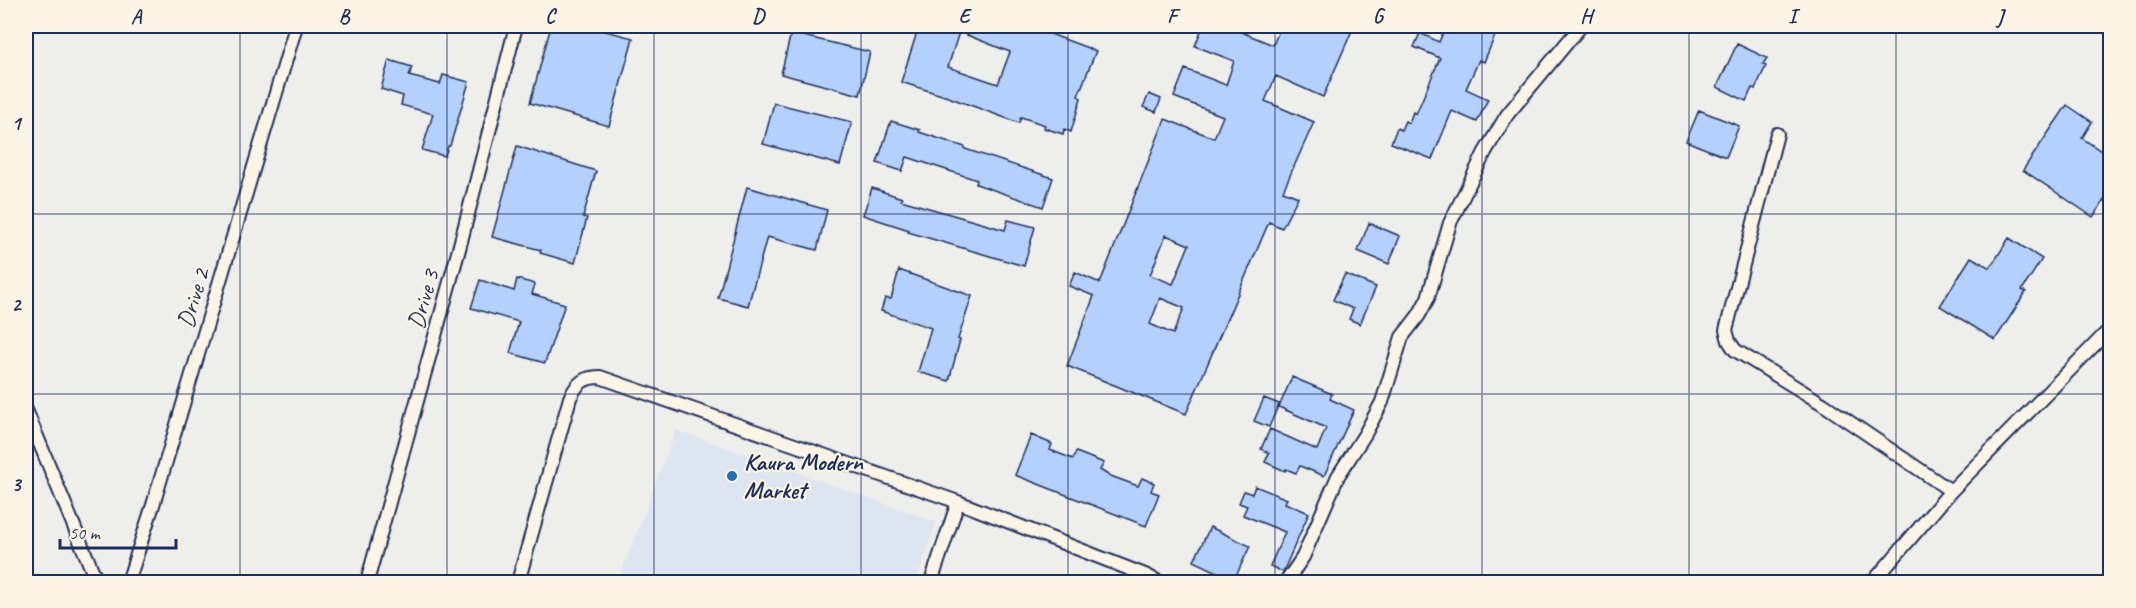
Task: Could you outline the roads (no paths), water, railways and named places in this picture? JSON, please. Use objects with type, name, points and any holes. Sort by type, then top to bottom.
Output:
[{"type":"street","name":"Drive 2","points":[[128,582],[296,26]]},
{"type":"street","name":"Drive 3","points":[[367,582],[459,249],[516,26]]},
{"type":"street","points":[[1286,582],[1303,557],[1338,476],[1382,402],[1402,337],[1419,315],[1428,298],[1450,223],[1485,152],[1507,115],[1581,26]]},
{"type":"street","points":[[1777,135],[1726,330],[1729,341],[1735,350],[1822,404],[1951,491]]},
{"type":"street","points":[[1873,582],[1951,491],[2110,329]]},
{"type":"street","points":[[518,582],[570,398],[576,386],[592,377],[600,377],[667,399],[731,424],[958,502],[1159,582]]},
{"type":"street","points":[[26,410],[98,582]]},
{"type":"street","points":[[931,582],[958,502]]},
{"type":"place","name":"Kaura Modern Market","points":[[732,476]]}]
